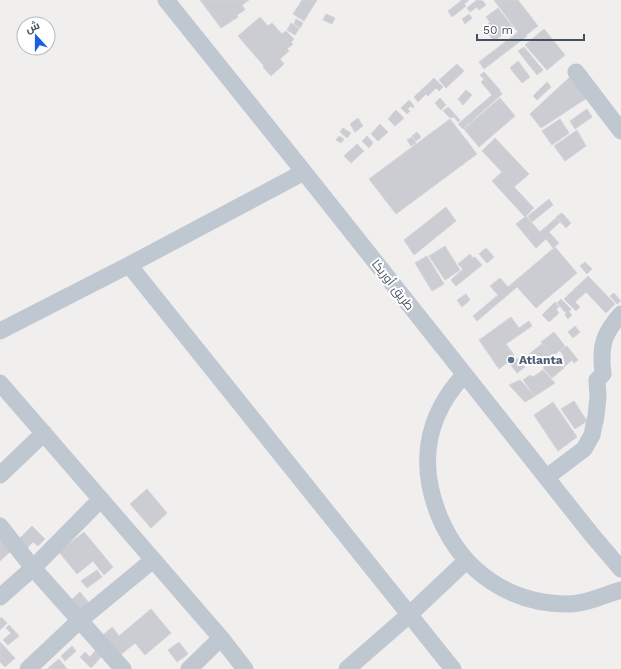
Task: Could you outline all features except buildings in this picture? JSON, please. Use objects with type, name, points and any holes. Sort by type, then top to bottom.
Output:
[{"type":"street","name":"طريق أوريكا","points":[[166,0],[464,375],[621,569]]},
{"type":"street","points":[[576,72],[621,131]]},
{"type":"street","points":[[0,331],[129,265],[304,172]]},
{"type":"street","points":[[129,265],[453,669]]},
{"type":"street","points":[[546,477],[584,449],[592,436],[598,397],[597,380],[602,374],[601,347],[605,337],[621,314]]},
{"type":"street","points":[[464,375],[452,388],[443,403],[433,427],[427,455],[427,471],[435,507],[454,545],[475,570],[492,583],[512,593],[548,602],[569,604],[585,601],[621,590]]},
{"type":"street","points":[[0,383],[221,638],[245,669]]},
{"type":"street","points":[[0,475],[44,433]]},
{"type":"street","points":[[0,597],[32,568],[101,499]]},
{"type":"street","points":[[0,526],[32,568],[123,669]]},
{"type":"street","points":[[28,669],[79,621],[153,560]]},
{"type":"street","points":[[347,669],[410,614],[466,560]]},
{"type":"street","points":[[189,669],[221,638]]},
{"type":"place","name":"Atlanta","points":[[511,360]]}]
